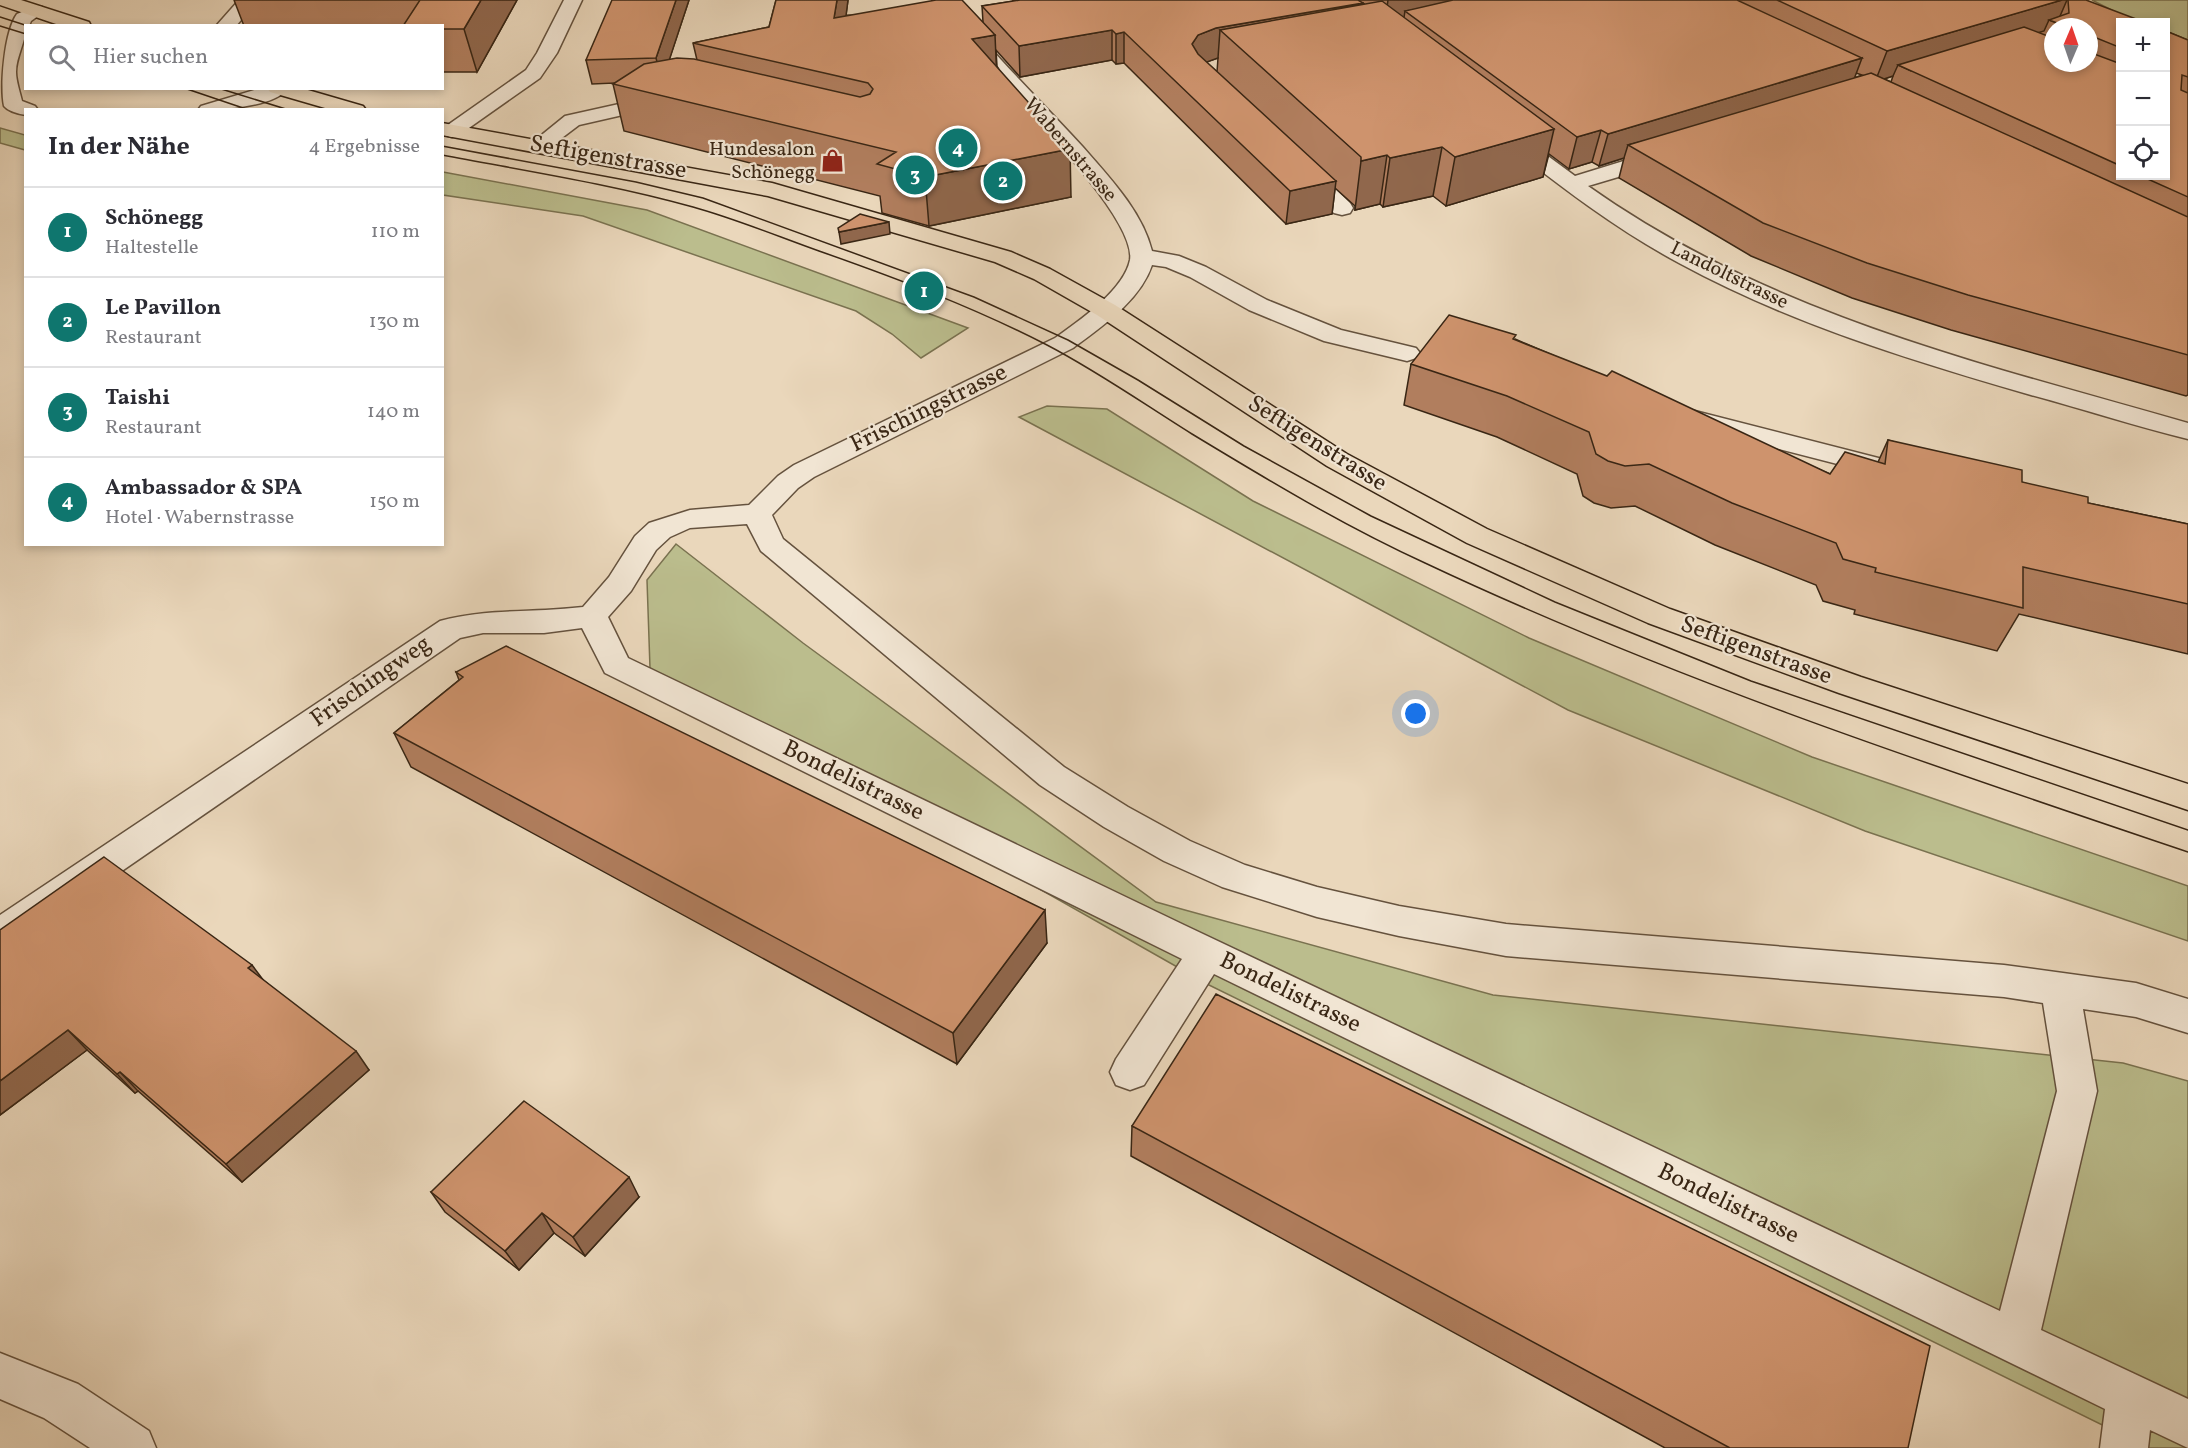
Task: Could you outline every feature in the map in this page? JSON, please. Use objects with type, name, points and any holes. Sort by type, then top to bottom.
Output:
[{"type":"main road","points":[[3,0],[76,24]]},
{"type":"main road","points":[[284,90],[349,108]]},
{"type":"main road","name":"Seftigenstrasse","points":[[447,130],[753,186],[1003,257],[1042,274],[1106,310],[1337,460],[1477,536],[1659,616],[1850,685],[2188,797]]},
{"type":"street","points":[[227,24],[249,0]]},
{"type":"street","points":[[447,130],[533,74],[547,53],[573,0]]},
{"type":"street","name":"Wabernstrasse","points":[[942,0],[1107,189],[1136,233],[1143,257]]},
{"type":"street","points":[[24,108],[13,104],[6,74],[9,55],[23,18],[36,10]]},
{"type":"street","points":[[215,108],[273,90]]},
{"type":"street","points":[[539,146],[572,120],[680,97]]},
{"type":"street","name":"Landoltstrasse","points":[[1492,124],[1570,184],[1638,229],[1710,270],[1773,300],[1927,355],[2188,431]]},
{"type":"street","points":[[1570,184],[1686,149]]},
{"type":"street","points":[[1291,160],[1342,208]]},
{"type":"street","points":[[1106,310],[1128,285],[1143,257],[1171,261],[1198,272],[1258,305],[1333,336],[1407,353]]},
{"type":"street","name":"Frischingstrasse","points":[[757,514],[788,482],[804,471],[1064,343],[1106,310]]},
{"type":"street","points":[[1666,412],[1904,472]]},
{"type":"street","points":[[592,616],[621,583],[629,564],[655,532],[671,524],[688,520],[757,514],[771,544],[1052,776],[1157,840],[1235,877],[1337,907],[1399,921],[1506,940],[2004,981],[2136,1000],[2188,1016]]},
{"type":"street","name":"Frischingweg","points":[[0,935],[451,629],[483,621],[544,622],[592,616]]},
{"type":"street","name":"Bondelistrasse","points":[[592,616],[616,664],[1208,953],[2188,1424]]},
{"type":"street","points":[[1130,1072],[1208,953]]},
{"type":"street","points":[[2015,1341],[2077,1091],[2060,989]]},
{"type":"street","points":[[0,1376],[61,1401],[132,1448]]},
{"type":"street","points":[[2124,1448],[2130,1396]]},
{"type":"green space","points":[[2092,0],[2188,0],[2188,47],[2170,39],[2170,18],[2127,18]]},
{"type":"green space","points":[[0,128],[24,135],[24,150],[0,143]]},
{"type":"green space","points":[[444,172],[647,210],[968,328],[921,358],[892,334],[856,311],[583,216],[444,195]]},
{"type":"green space","points":[[1047,406],[1107,409],[1253,501],[1529,638],[1812,757],[2188,886],[2188,941],[1865,831],[1568,710],[1019,417]]},
{"type":"green space","points":[[676,544],[803,643],[1156,902],[1493,995],[2123,1063],[2188,1081],[2188,1448],[2149,1448],[1209,985],[650,668],[647,580]]},
{"type":"building","points":[[420,0],[481,0],[464,29],[444,29],[444,24],[404,24]]},
{"type":"building","points":[[612,0],[676,0],[656,58],[586,60]]},
{"type":"building","points":[[776,0],[837,0],[834,18],[936,0],[962,0],[995,35],[972,39],[1070,149],[925,177],[877,164],[896,152],[613,84],[644,64],[677,58],[694,59],[860,97],[870,94],[873,89],[868,83],[693,43],[769,27]]},
{"type":"building","points":[[1020,0],[1358,0],[1363,3],[1216,28],[1198,35],[1192,44],[1198,54],[1336,181],[1290,191],[1124,32],[1116,34],[1112,30],[1019,46],[982,6]]},
{"type":"building","points":[[1453,0],[1737,0],[1862,58],[1608,134],[1601,130],[1577,137],[1405,11]]},
{"type":"building","points":[[1777,0],[2062,0],[1887,51]]},
{"type":"building","points":[[2068,0],[2086,0],[2133,18],[2116,18],[2116,46],[2098,39],[2098,18],[2055,18],[2069,13]]},
{"type":"building","points":[[1382,1],[1554,129],[1455,157],[1442,147],[1390,158],[1387,155],[1361,161],[1361,157],[1220,30]]},
{"type":"building","points":[[2024,27],[2044,35],[2044,72],[2098,72],[2098,55],[2116,62],[2116,164],[1898,65]]},
{"type":"building","points":[[2170,33],[2188,40],[2188,77],[2182,75],[2181,90],[2188,93],[2188,197],[2150,180],[2170,180]]},
{"type":"building","points":[[1871,73],[2188,217],[2188,355],[1968,295],[1867,263],[1763,223],[1628,145]]},
{"type":"building","points":[[860,214],[889,222],[839,232],[838,228]]},
{"type":"building","points":[[1449,315],[1516,335],[1513,339],[1607,376],[1612,371],[1830,474],[1845,452],[1885,464],[1888,440],[2022,470],[2022,482],[2088,497],[2088,503],[2188,524],[2188,604],[2023,567],[2023,608],[1875,572],[1876,568],[1843,559],[1836,543],[1732,503],[1649,464],[1625,466],[1608,461],[1596,454],[1589,432],[1507,396],[1411,364]]},
{"type":"building","points":[[506,646],[1045,910],[953,1033],[394,733],[463,677],[456,672]]},
{"type":"building","points":[[104,857],[252,965],[248,968],[356,1051],[226,1164],[120,1072],[117,1074],[68,1030],[0,1081],[0,930]]},
{"type":"building","points":[[1216,994],[1930,1346],[1908,1448],[1730,1448],[1132,1126]]},
{"type":"building","points":[[524,1101],[629,1177],[573,1237],[542,1213],[505,1251],[431,1192]]},
{"type":"tram line","points":[[0,17],[24,25]]},
{"type":"tram line","points":[[0,26],[24,33]]},
{"type":"tram line","points":[[190,90],[243,108]]},
{"type":"tram line","points":[[224,90],[283,108]]},
{"type":"tram line","points":[[444,146],[636,182],[703,198],[974,297],[1068,340],[1138,380],[1244,446],[1371,516],[1555,602],[1751,681],[2188,830]]},
{"type":"tram line","points":[[444,155],[600,185],[693,207],[934,294],[991,318],[1066,355],[1192,434],[1336,518],[1395,549],[1518,605],[1612,645],[1802,718],[2188,852]]},
{"type":"place","name":"Ambassador & SPA","points":[[958,148]]},
{"type":"place","name":"Hundesalon Schönegg","points":[[833,161]]},
{"type":"place","name":"Taishi","points":[[915,175]]},
{"type":"place","name":"Le Pavillon","points":[[1003,181]]},
{"type":"place","name":"Schönegg","points":[[924,291]]}]
